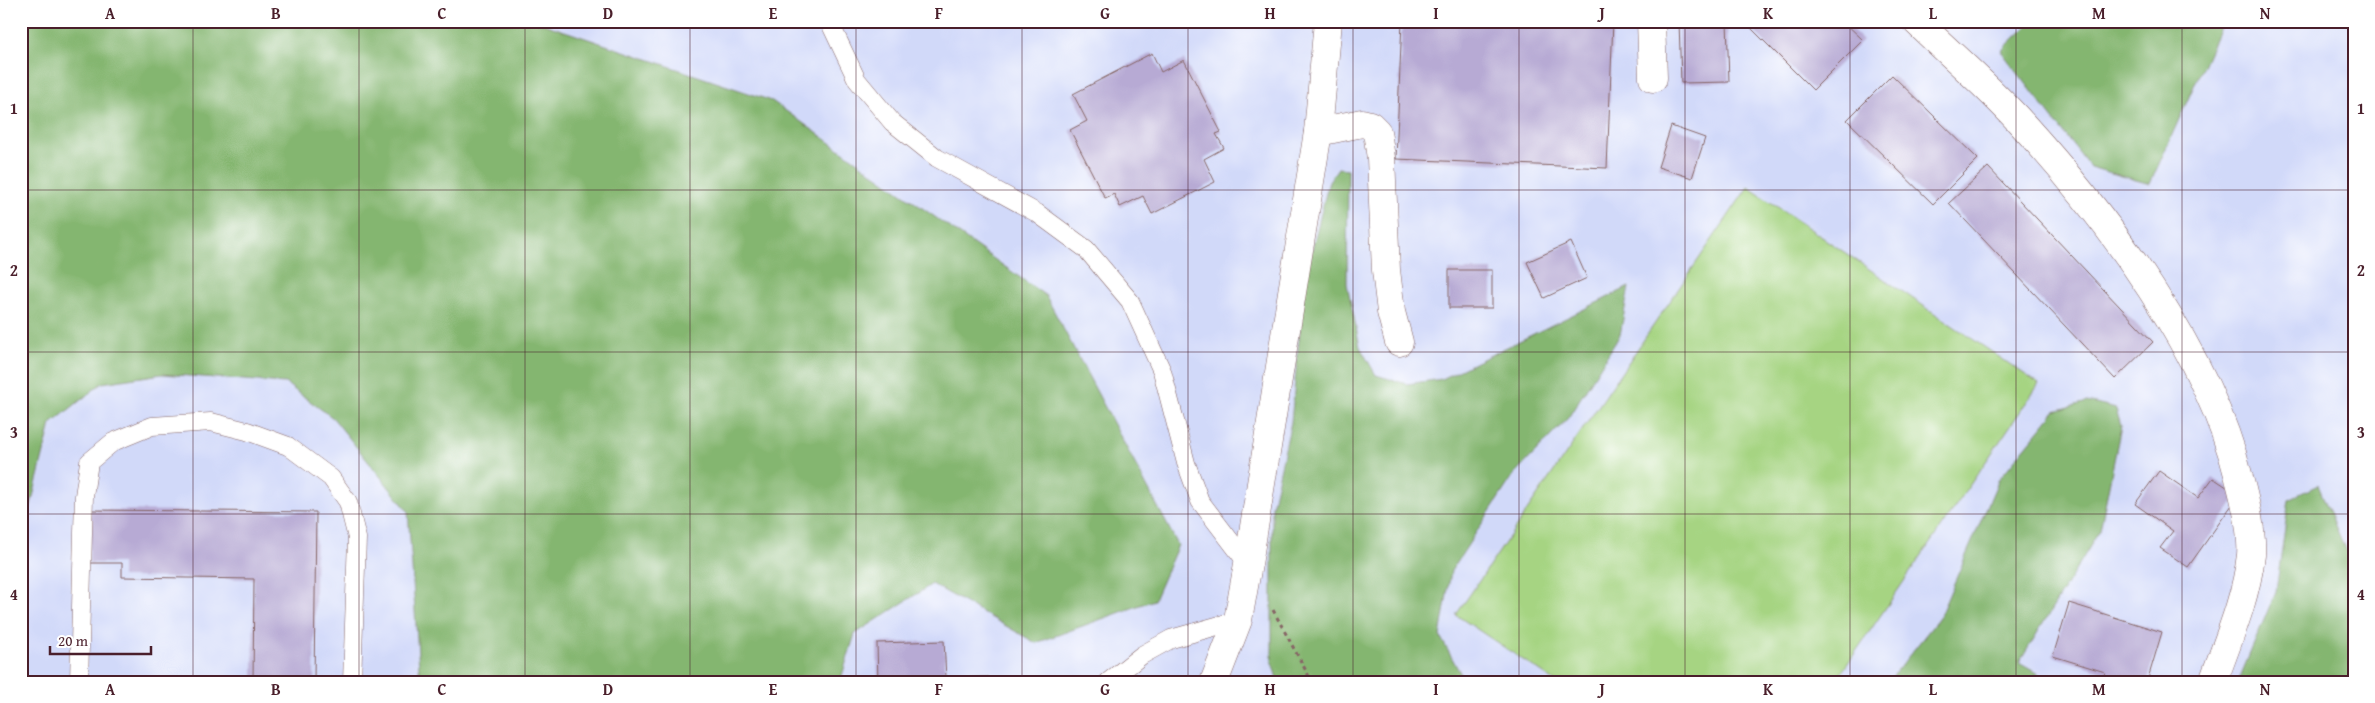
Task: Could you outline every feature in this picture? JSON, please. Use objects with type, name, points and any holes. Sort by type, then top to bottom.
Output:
[{"type":"street","points":[[1214,682],[1238,620],[1248,564],[1318,132],[1328,21]]},
{"type":"street","points":[[1651,21],[1653,78]]},
{"type":"street","points":[[1916,21],[2022,124],[2100,217],[2139,272],[2184,344],[2222,420],[2246,506],[2251,553],[2243,598],[2213,682]]},
{"type":"street","points":[[1318,132],[1362,123],[1370,125],[1377,132],[1381,158],[1386,270],[1391,312],[1399,342]]},
{"type":"lane","points":[[829,21],[857,80],[892,122],[937,158],[1037,213],[1086,249],[1130,301],[1162,371],[1186,463],[1200,501],[1248,564]]},
{"type":"lane","points":[[79,682],[84,496],[89,462],[113,442],[152,426],[211,422],[247,431],[288,446],[331,478],[348,502],[357,538],[352,682]]},
{"type":"lane","points":[[1108,682],[1142,655],[1171,638],[1238,620]]},
{"type":"path","points":[[1270,606],[1312,682]]},
{"type":"shaded area","points":[[21,21],[2354,21],[2354,682],[21,682]]},
{"type":"green space","points":[[21,21],[535,21],[772,101],[1046,296],[1178,545],[1154,600],[1036,643],[932,584],[855,634],[840,682],[420,682],[408,511],[333,418],[285,383],[162,374],[102,383],[51,424],[21,545]]},
{"type":"green space","points":[[2032,21],[2223,21],[2150,184],[2090,167],[2001,51]]},
{"type":"green space","points":[[1338,168],[1348,169],[1347,284],[1360,347],[1376,375],[1407,384],[1442,379],[1629,287],[1620,335],[1568,418],[1513,476],[1451,571],[1440,636],[1465,682],[1278,682],[1272,662],[1272,507],[1291,422],[1305,278],[1329,181]]},
{"type":"green space","points":[[1748,187],[2039,384],[1835,682],[1556,682],[1456,615]]},
{"type":"green space","points":[[2087,402],[2116,409],[2121,426],[2100,530],[2019,663],[2052,682],[1888,682],[1939,618],[1999,479],[2055,411]]},
{"type":"green space","points":[[2318,485],[2354,570],[2354,682],[2238,682],[2276,591],[2289,499]]},
{"type":"building","points":[[1402,21],[1613,21],[1607,168],[1396,159]]},
{"type":"building","points":[[1679,21],[1727,21],[1729,82],[1681,83]]},
{"type":"building","points":[[1744,21],[1843,21],[1863,40],[1813,90]]},
{"type":"building","points":[[1964,21],[1976,21],[1970,27]]},
{"type":"building","points":[[1152,53],[1161,72],[1184,60],[1221,132],[1216,134],[1224,148],[1204,159],[1215,182],[1152,214],[1143,196],[1120,207],[1114,194],[1105,198],[1070,130],[1087,121],[1073,94]]},
{"type":"building","points":[[1892,75],[1978,159],[1933,204],[1847,120]]},
{"type":"building","points":[[1671,126],[1705,138],[1692,178],[1658,167]]},
{"type":"building","points":[[1988,167],[2153,342],[2115,379],[1949,203]]},
{"type":"building","points":[[1571,242],[1587,278],[1544,298],[1527,262]]},
{"type":"building","points":[[1449,270],[1492,270],[1492,308],[1449,308]]},
{"type":"building","points":[[2159,471],[2198,498],[2213,478],[2239,495],[2188,567],[2160,548],[2173,531],[2135,504]]},
{"type":"building","points":[[90,510],[316,512],[314,682],[253,682],[254,579],[122,577],[122,563],[89,563]]},
{"type":"building","points":[[2069,603],[2162,632],[2147,682],[2102,682],[2105,672],[2053,656]]},
{"type":"building","points":[[944,641],[946,678],[989,677],[989,682],[878,682],[877,643]]}]
